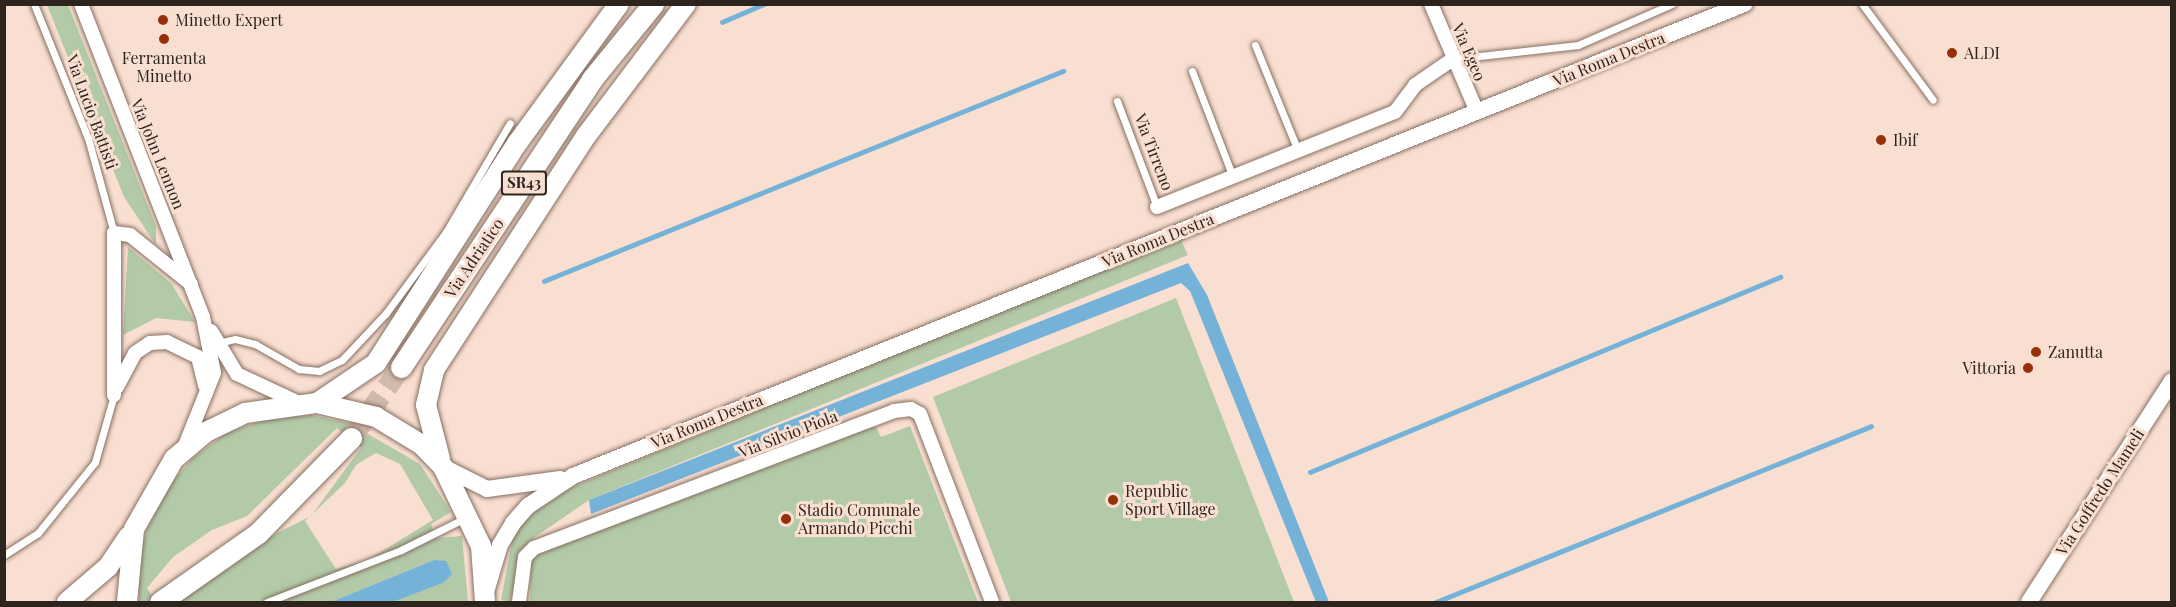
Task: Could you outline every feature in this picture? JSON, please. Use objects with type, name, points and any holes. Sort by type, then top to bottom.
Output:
[{"type":"main road","points":[[309,404],[376,363],[518,142],[619,4]]},
{"type":"main road","name":"Via Adriatico","points":[[401,367],[592,79],[653,4]]},
{"type":"main road","points":[[485,599],[481,546],[470,516],[443,467],[427,414],[434,370],[586,136],[686,4]]},
{"type":"main road","points":[[67,603],[108,567],[134,529],[153,487],[174,459],[206,432],[245,413],[309,404],[376,417],[422,446],[443,467]]},
{"type":"main road","points":[[160,603],[274,519],[351,438]]},
{"type":"main road","points":[[127,603],[134,529]]},
{"type":"street","name":"Via John Lennon","points":[[81,4],[203,317],[214,373],[203,409],[174,459]]},
{"type":"street","name":"Via Egeo","points":[[1431,4],[1477,112]]},
{"type":"street","name":"Via Roma Destra","points":[[443,467],[467,483],[503,491],[573,476],[1744,4]]},
{"type":"street","name":"Via Tirreno","points":[[1157,207],[1395,112],[1415,85],[1453,58]]},
{"type":"street","points":[[114,233],[130,235],[192,285]]},
{"type":"street","name":"Via Lucio Battisti","points":[[114,233],[114,395]]},
{"type":"street","name":"Via John Lennon","points":[[203,317],[217,344],[237,374],[309,404]]},
{"type":"street","name":"Via Lucio Battisti","points":[[114,395],[135,353],[150,343],[168,342],[188,349],[202,362],[203,409]]},
{"type":"street","name":"Via Goffredo Mameli","points":[[2029,603],[2172,381]]},
{"type":"street","name":"Via Silvio Piola","points":[[519,603],[525,557],[534,548],[894,411],[911,409],[920,414],[992,603]]},
{"type":"street","name":"Via Roma Destra","points":[[485,599],[500,544],[513,523],[528,506],[573,476]]},
{"type":"lane","name":"Via Lucio Battisti","points":[[34,4],[88,138],[114,233]]},
{"type":"lane","points":[[1453,58],[1578,45],[1672,4]]},
{"type":"lane","points":[[1862,4],[1934,100]]},
{"type":"lane","points":[[1255,45],[1298,151]]},
{"type":"lane","points":[[1192,71],[1233,177]]},
{"type":"lane","name":"Via Tirreno","points":[[1116,101],[1157,207]]},
{"type":"lane","points":[[217,344],[245,341],[282,363],[309,370],[342,360],[386,313],[439,241],[510,123]]},
{"type":"lane","name":"Via Lucio Battisti","points":[[4,555],[38,534],[95,462],[114,395]]},
{"type":"lane","points":[[267,603],[401,550],[470,516]]},
{"type":"green space","points":[[47,5],[68,5],[156,226],[156,245],[124,197]]},
{"type":"green space","points":[[1179,236],[1188,255],[589,500],[535,537],[523,552],[510,602],[501,600],[513,536],[534,511],[566,490]]},
{"type":"green space","points":[[128,247],[171,283],[195,322],[156,318],[123,335]]},
{"type":"green space","name":"Republic Sport Village","points":[[1176,298],[1294,602],[1011,602],[933,397]]},
{"type":"green space","points":[[311,415],[349,423],[420,464],[451,512],[431,524],[436,538],[462,536],[468,602],[393,602],[443,583],[434,560],[331,602],[180,602],[277,533],[309,517],[305,521],[336,569],[366,561],[433,520],[400,464],[376,453],[356,465],[345,483],[313,514],[361,448],[337,428],[247,516],[212,530],[173,557],[147,588],[156,602],[139,602],[139,558],[149,521],[167,488],[193,458],[226,433],[267,419]]},
{"type":"green space","name":"Stadio Comunale Armando Picchi","points":[[874,423],[881,437],[910,426],[978,602],[530,602],[531,555]]},
{"type":"water","points":[[1188,263],[1207,295],[1329,602],[1316,602],[1190,291],[1181,283],[591,514],[589,500]]},
{"type":"water","points":[[434,560],[446,561],[452,574],[443,583],[393,602],[331,602]]},
{"type":"waterway","points":[[722,22],[764,4]]},
{"type":"waterway","points":[[544,281],[1063,71]]},
{"type":"waterway","points":[[1310,472],[1780,277]]},
{"type":"waterway","points":[[1436,602],[1871,426]]},
{"type":"tunnel","points":[[351,438],[401,367]]},
{"type":"place","name":"Minetto Expert","points":[[163,20]]},
{"type":"place","name":"Ferramenta Minetto","points":[[164,39]]},
{"type":"place","name":"ALDI","points":[[1952,53]]},
{"type":"place","name":"Ibif","points":[[1881,140]]},
{"type":"place","name":"Zanutta","points":[[2036,352]]},
{"type":"place","name":"Vittoria","points":[[2028,368]]},
{"type":"place","name":"Republic Sport Village","points":[[1113,500]]},
{"type":"place","name":"Stadio Comunale Armando Picchi","points":[[786,519]]}]
